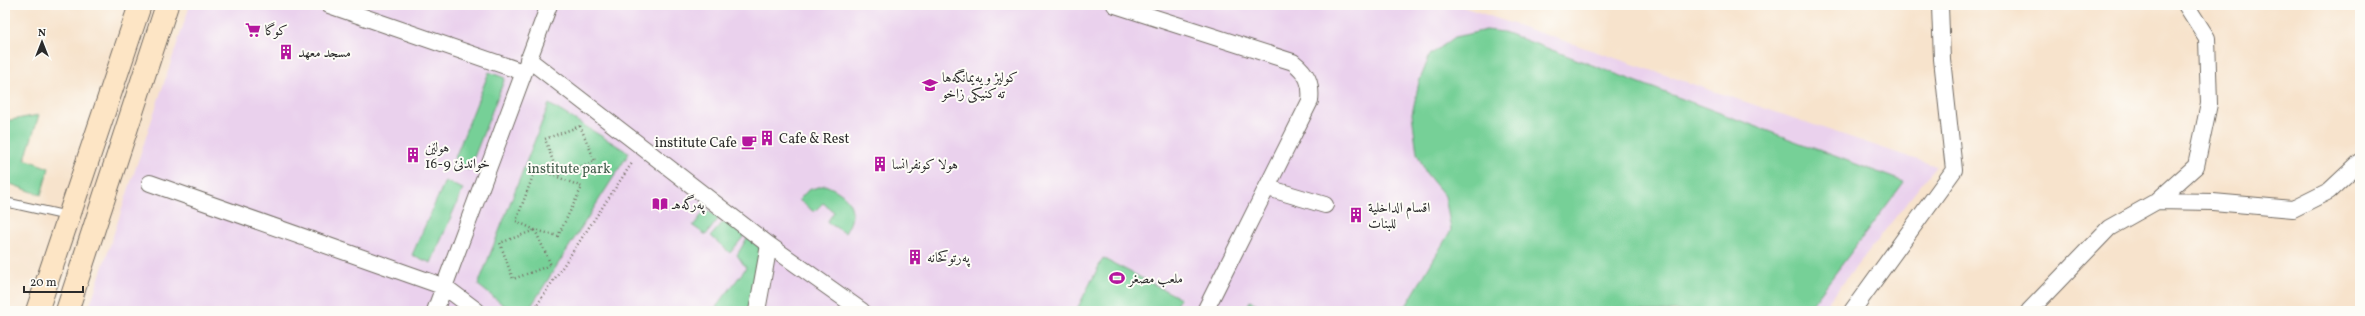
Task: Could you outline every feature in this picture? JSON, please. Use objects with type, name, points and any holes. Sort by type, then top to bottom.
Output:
[{"type":"main road","points":[[37,311],[140,5]]},
{"type":"main road","points":[[66,311],[167,5]]},
{"type":"street","points":[[329,5],[525,65],[623,132],[769,245],[862,311]]},
{"type":"street","points":[[435,311],[548,5]]},
{"type":"street","points":[[1115,5],[1293,62],[1302,69],[1308,79],[1311,90],[1310,101],[1268,188],[1205,311]]},
{"type":"street","points":[[1852,311],[1954,170],[1942,59],[1940,5]]},
{"type":"street","points":[[2030,311],[2109,228],[2157,201],[2196,166],[2209,104],[2206,38],[2186,5]]},
{"type":"street","points":[[2157,201],[2213,202],[2293,210],[2329,191],[2360,162]]},
{"type":"street","points":[[150,183],[445,287],[477,311]]},
{"type":"street","points":[[1268,188],[1325,205]]},
{"type":"street","points":[[757,311],[769,245]]},
{"type":"lane","points":[[5,202],[69,216]]},
{"type":"path","points":[[580,126],[595,161],[558,175],[545,139],[580,126]]},
{"type":"path","points":[[533,311],[633,164],[623,132]]},
{"type":"path","points":[[536,168],[558,175],[582,187],[558,236],[535,230],[516,221],[536,168]]},
{"type":"path","points":[[535,230],[551,265],[513,279],[500,243],[535,230]]},
{"type":"shaded area","name":"كوليژ و په‌يمانگه‌ها ته‌كنيكى زاخو","points":[[190,5],[1457,5],[1936,166],[1821,311],[88,311]]},
{"type":"green space","points":[[1486,30],[1504,32],[1904,182],[1807,311],[1403,311],[1451,230],[1445,196],[1426,173],[1417,153],[1412,114],[1419,82],[1430,55],[1455,37]]},
{"type":"green space","points":[[489,72],[505,78],[469,170],[453,163]]},
{"type":"green space","name":"institute park","points":[[549,104],[629,153],[528,311],[511,311],[478,285]]},
{"type":"green space","points":[[39,115],[25,159],[49,168],[41,195],[5,182],[5,121]]},
{"type":"green space","points":[[445,181],[463,189],[431,263],[412,255]]},
{"type":"green space","points":[[825,185],[840,193],[850,203],[852,217],[845,233],[827,222],[834,212],[823,203],[814,212],[799,200],[808,190]]},
{"type":"green space","points":[[706,209],[719,218],[706,235],[693,226]]},
{"type":"green space","points":[[729,221],[744,236],[730,253],[711,236],[723,222]]},
{"type":"green space","points":[[747,238],[764,250],[749,311],[713,311],[746,268],[737,255]]},
{"type":"green space","name":"ملعب مصغر","points":[[1103,258],[1180,298],[1173,311],[1076,311]]},
{"type":"green space","points":[[1250,301],[1273,311],[1245,311]]},
{"type":"place","name":"كوگا","points":[[253,30]]},
{"type":"place","name":"مسجد معهد","points":[[286,52]]},
{"type":"place","name":"كوليژ و په‌يمانگه‌ها ته‌كنيكى زاخو","points":[[930,85]]},
{"type":"place","name":"Cafe & Rest","points":[[767,138]]},
{"type":"place","name":"institute Cafe","points":[[749,142]]},
{"type":"place","name":"هولێن خواندنێ 9-16","points":[[413,155]]},
{"type":"place","name":"هولا كونفرانسا","points":[[880,164]]},
{"type":"place","name":"په‌رگه‌هـ","points":[[660,204]]},
{"type":"place","name":"اقسام الداخلیة للبنات","points":[[1356,215]]},
{"type":"place","name":"په‌رتوكخانه‌","points":[[915,257]]},
{"type":"place","name":"ملعب مصغر","points":[[1117,278]]}]
